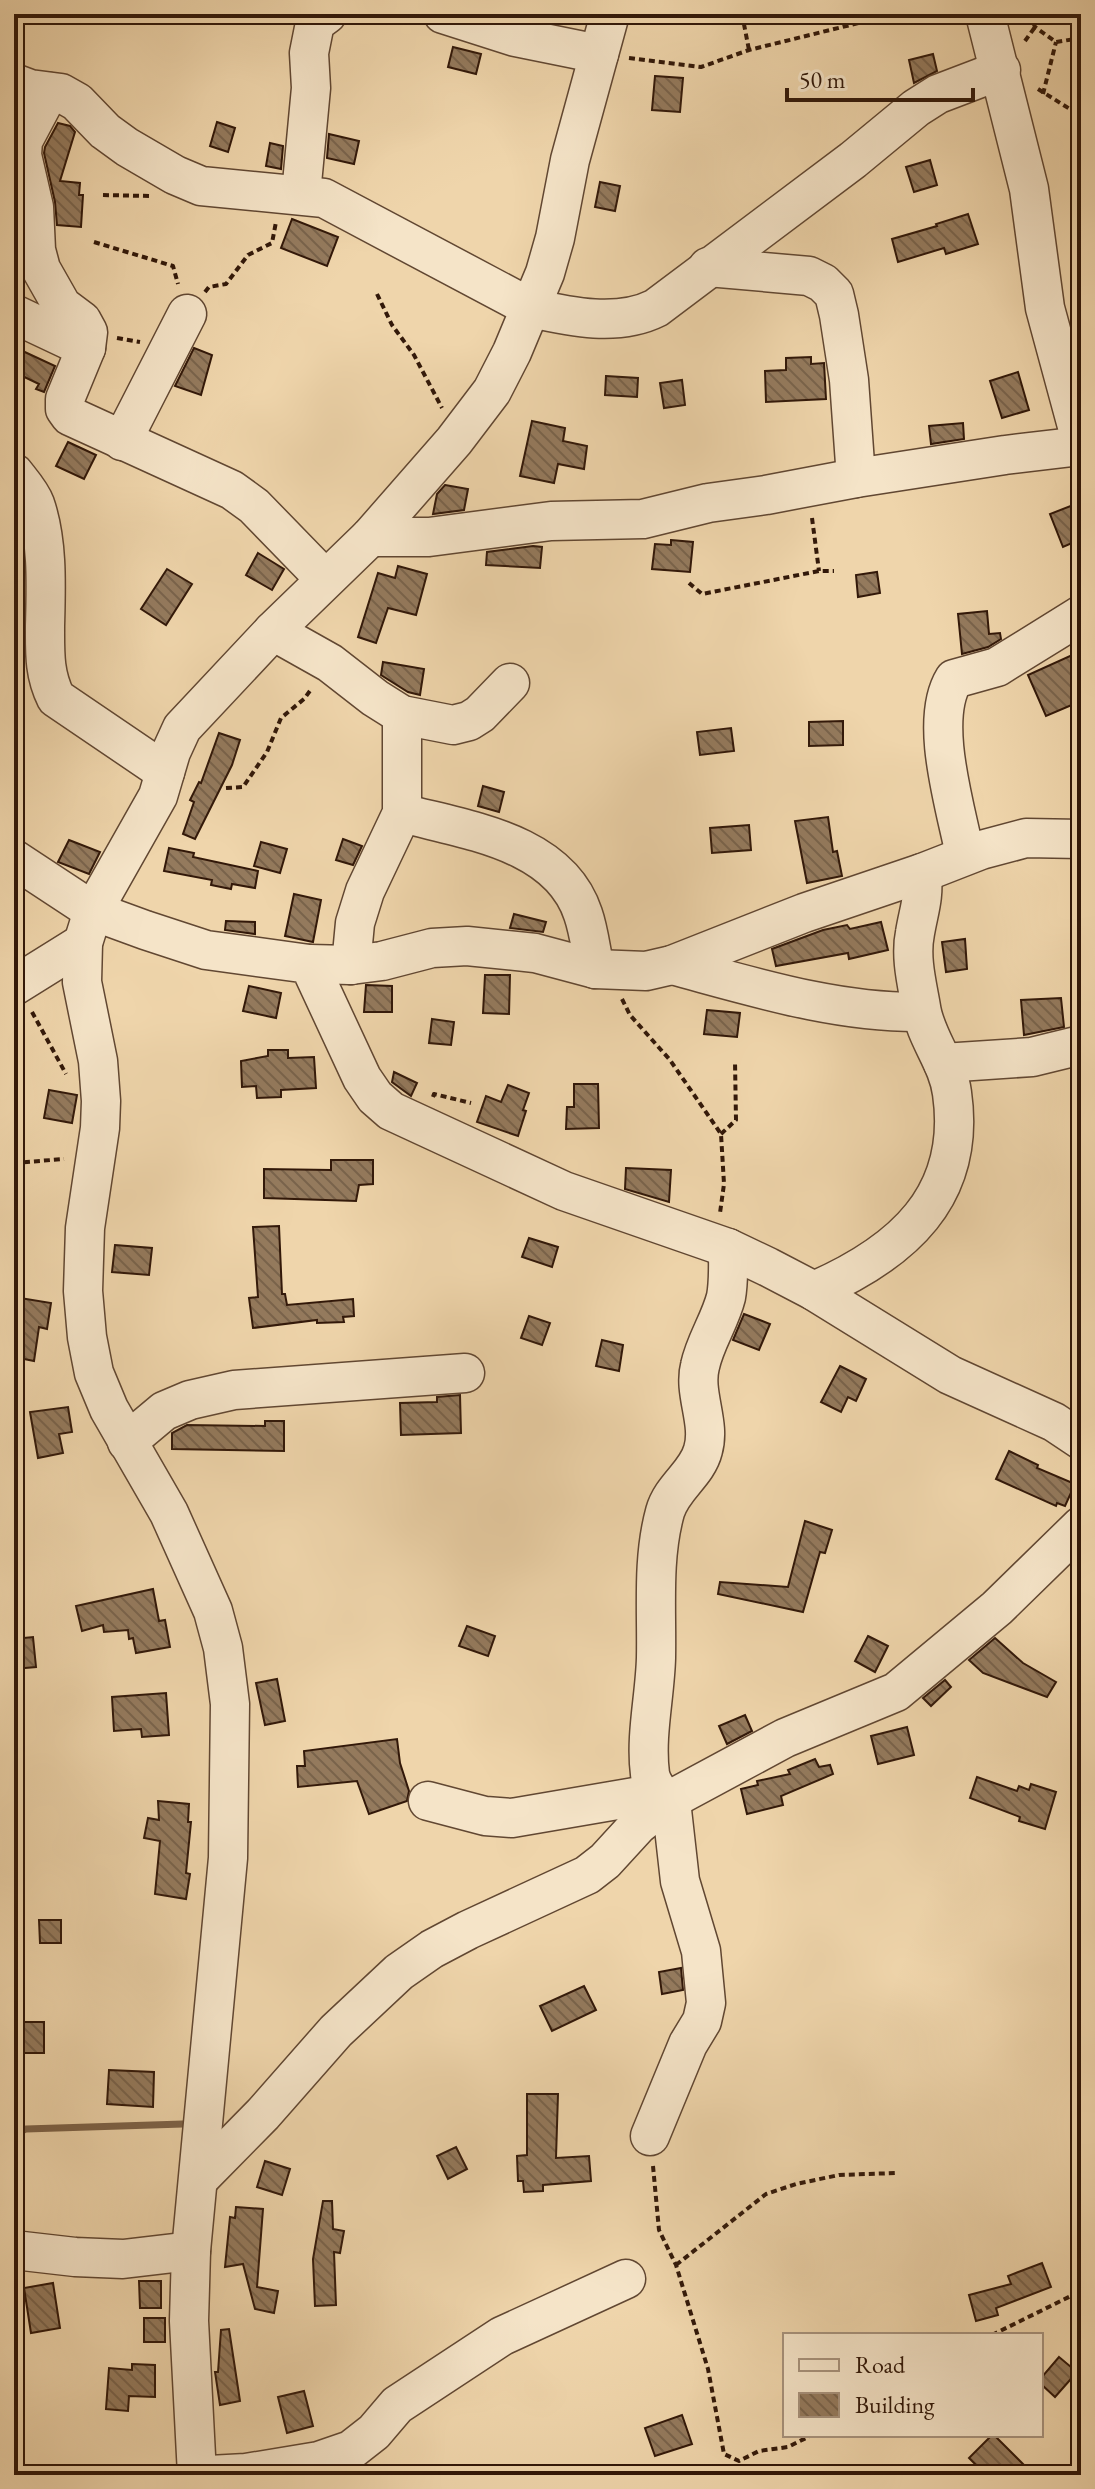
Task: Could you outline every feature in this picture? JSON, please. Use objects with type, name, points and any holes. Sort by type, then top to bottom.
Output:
[{"type":"street","points":[[292,193],[311,88],[309,53],[315,23],[327,14]]},
{"type":"street","points":[[443,14],[515,37],[599,54]]},
{"type":"street","points":[[197,2475],[189,2321],[191,2251],[228,1858],[229,1690],[223,1648],[213,1611],[169,1513],[109,1409],[94,1373],[87,1337],[83,1259],[87,1198],[100,1128],[101,1101],[98,1061],[82,982],[88,927],[158,796],[182,728],[273,631],[370,537],[454,441],[492,391],[531,308],[555,238],[570,160],[610,14]]},
{"type":"street","points":[[370,537],[429,537],[551,521],[643,519],[708,503],[1081,444],[1045,308],[1029,189],[988,17]]},
{"type":"street","points":[[325,579],[254,506],[232,490],[70,416],[65,409],[65,399],[87,340],[82,321],[62,306],[41,269],[36,250],[34,207],[22,155],[32,87],[61,93],[77,102],[105,131],[175,175],[201,186],[324,198],[531,308],[564,315],[629,319],[656,308],[853,160],[916,108],[938,94],[1001,70]]},
{"type":"street","points":[[708,267],[809,276],[823,283],[834,294],[849,380],[856,478]]},
{"type":"street","points":[[14,314],[87,340]]},
{"type":"street","points":[[122,441],[187,314]]},
{"type":"street","points":[[14,473],[34,501],[42,535],[46,587],[44,658],[47,680],[56,698],[165,772]]},
{"type":"street","points":[[965,855],[944,757],[946,692],[954,679],[997,667],[1081,615]]},
{"type":"street","points":[[273,631],[330,663],[402,715],[453,725],[469,721],[510,683]]},
{"type":"street","points":[[351,965],[355,923],[365,891],[402,813],[402,715]]},
{"type":"street","points":[[402,813],[511,842],[532,854],[568,885],[583,913],[605,969]]},
{"type":"street","points":[[14,859],[88,927],[206,950],[309,964],[351,965],[382,961],[432,948],[467,946],[535,953],[605,969],[646,971],[672,965],[816,908],[922,873],[965,855],[1026,838],[1081,839]]},
{"type":"street","points":[[814,1291],[861,1268],[909,1233],[937,1194],[951,1158],[952,1091],[921,1012],[914,951],[914,934],[924,896],[922,873]]},
{"type":"street","points":[[15,985],[88,927]]},
{"type":"street","points":[[309,964],[362,1078],[375,1097],[391,1111],[564,1191],[728,1248],[814,1291],[950,1375],[1054,1422],[1081,1440]]},
{"type":"street","points":[[672,965],[833,1007],[879,1013],[921,1012]]},
{"type":"street","points":[[943,1063],[1032,1057],[1081,1045]]},
{"type":"street","points":[[650,2136],[688,2044],[702,2021],[706,2003],[701,1951],[680,1881],[675,1824],[650,1773],[650,1761],[656,1660],[655,1600],[661,1530],[673,1494],[696,1466],[703,1452],[706,1439],[698,1376],[700,1363],[726,1297],[728,1248]]},
{"type":"street","points":[[127,1442],[164,1411],[190,1400],[234,1390],[465,1373]]},
{"type":"street","points":[[428,1801],[485,1816],[512,1818],[663,1797],[785,1738],[896,1692],[997,1608],[1081,1526]]},
{"type":"street","points":[[200,2178],[263,2114],[346,2021],[399,1972],[432,1949],[468,1930],[587,1875],[605,1861],[663,1797]]},
{"type":"street","points":[[14,2250],[123,2259],[191,2251]]},
{"type":"street","points":[[209,2475],[246,2473],[319,2461],[351,2450],[374,2432],[397,2405],[502,2336],[626,2279]]},
{"type":"path","points":[[742,14],[749,50]]},
{"type":"path","points":[[599,54],[701,67],[749,50],[895,14]]},
{"type":"path","points":[[1030,14],[1035,27],[1056,42],[1081,38]]},
{"type":"path","points":[[1043,94],[1056,42]]},
{"type":"path","points":[[1001,70],[1073,111],[1076,135],[1081,140]]},
{"type":"path","points":[[187,314],[209,287],[226,284],[248,255],[272,243],[292,193]]},
{"type":"path","points":[[94,242],[173,266],[187,314]]},
{"type":"path","points":[[377,294],[392,325],[414,355],[439,401],[454,441]]},
{"type":"path","points":[[87,340],[170,348]]},
{"type":"path","points":[[807,487],[819,571]]},
{"type":"path","points":[[689,583],[702,594],[819,571],[834,571]]},
{"type":"path","points":[[226,788],[243,787],[267,752],[281,718],[304,699],[330,663]]},
{"type":"path","points":[[605,969],[630,1015],[670,1060],[721,1134],[724,1184],[718,1233],[728,1248]]},
{"type":"path","points":[[15,985],[70,1081]]},
{"type":"path","points":[[721,1134],[736,1120],[735,1061]]},
{"type":"path","points":[[14,1163],[94,1159]]},
{"type":"path","points":[[650,2136],[659,2230],[676,2265],[708,2369],[724,2454],[739,2461],[759,2451],[788,2447],[808,2437]]},
{"type":"path","points":[[676,2265],[766,2194],[839,2175],[896,2173]]},
{"type":"path","points":[[996,2333],[1081,2291]]},
{"type":"building","points":[[453,47],[481,54],[476,74],[448,67]]},
{"type":"building","points":[[933,54],[937,71],[914,83],[909,60]]},
{"type":"building","points":[[655,76],[683,78],[680,112],[652,110]]},
{"type":"building","points":[[217,122],[235,128],[228,152],[210,146]]},
{"type":"building","points":[[58,123],[70,126],[75,132],[60,181],[80,183],[79,195],[83,195],[81,227],[57,225],[44,153]]},
{"type":"building","points":[[329,134],[359,141],[354,164],[327,158]]},
{"type":"building","points":[[270,143],[283,146],[281,169],[266,166]]},
{"type":"building","points":[[930,160],[937,185],[914,192],[906,167]]},
{"type":"building","points":[[600,182],[620,186],[615,211],[595,207]]},
{"type":"building","points":[[968,214],[978,244],[946,254],[944,248],[898,262],[892,239]]},
{"type":"building","points":[[292,219],[338,237],[327,266],[281,248]]},
{"type":"building","points":[[14,347],[55,366],[44,392],[36,389],[39,384],[14,372]]},
{"type":"building","points":[[194,348],[212,355],[201,395],[175,386]]},
{"type":"building","points":[[811,357],[811,364],[824,363],[826,399],[766,402],[765,371],[786,370],[786,358]]},
{"type":"building","points":[[1018,372],[1029,410],[1002,418],[990,381]]},
{"type":"building","points":[[606,376],[638,378],[637,397],[605,395]]},
{"type":"building","points":[[682,380],[685,405],[664,408],[660,383]]},
{"type":"building","points":[[532,421],[565,428],[563,441],[587,446],[584,469],[558,464],[554,483],[520,476]]},
{"type":"building","points":[[963,423],[964,439],[931,444],[929,426]]},
{"type":"building","points":[[68,442],[96,455],[84,479],[56,466]]},
{"type":"building","points":[[445,485],[468,489],[464,510],[433,514],[437,494]]},
{"type":"building","points":[[1081,502],[1081,539],[1063,547],[1050,514]]},
{"type":"building","points":[[671,540],[693,542],[690,572],[652,569],[655,544],[671,545]]},
{"type":"building","points":[[542,547],[540,568],[486,565],[487,552]]},
{"type":"building","points":[[258,553],[284,569],[272,590],[246,575]]},
{"type":"building","points":[[398,566],[427,574],[416,615],[388,608],[376,643],[358,637],[378,573],[395,578]]},
{"type":"building","points":[[167,569],[192,584],[166,625],[141,609]]},
{"type":"building","points":[[877,572],[880,593],[858,597],[856,575]]},
{"type":"building","points":[[987,611],[989,634],[1000,633],[1001,639],[988,647],[962,654],[958,614]]},
{"type":"building","points":[[1081,651],[1081,701],[1046,716],[1028,675]]},
{"type":"building","points":[[383,662],[424,669],[420,695],[408,692],[381,675]]},
{"type":"building","points":[[843,721],[843,745],[809,746],[809,722]]},
{"type":"building","points":[[731,728],[734,751],[700,755],[697,732]]},
{"type":"building","points":[[219,733],[240,740],[232,765],[195,839],[183,834],[194,802],[190,800],[201,783]]},
{"type":"building","points":[[483,786],[504,792],[499,812],[478,806]]},
{"type":"building","points":[[828,817],[833,852],[837,851],[842,876],[807,883],[795,821]]},
{"type":"building","points":[[749,825],[751,850],[712,853],[710,828]]},
{"type":"building","points":[[343,839],[362,846],[353,865],[336,860]]},
{"type":"building","points":[[69,840],[100,852],[89,874],[58,862]]},
{"type":"building","points":[[261,842],[287,849],[280,873],[254,866]]},
{"type":"building","points":[[169,848],[194,853],[193,857],[258,871],[255,888],[232,884],[231,889],[211,885],[212,880],[164,871]]},
{"type":"building","points":[[294,894],[321,900],[313,942],[285,936]]},
{"type":"building","points":[[514,914],[546,922],[543,932],[510,928]]},
{"type":"building","points":[[226,921],[255,922],[255,934],[225,930]]},
{"type":"building","points":[[881,922],[888,950],[849,959],[848,953],[776,966],[772,949],[823,930],[847,925],[850,929]]},
{"type":"building","points":[[965,939],[967,969],[946,972],[942,942]]},
{"type":"building","points":[[485,975],[510,975],[509,1014],[483,1013]]},
{"type":"building","points":[[366,985],[392,986],[392,1012],[364,1012]]},
{"type":"building","points":[[249,986],[281,993],[276,1018],[243,1011]]},
{"type":"building","points":[[1061,998],[1064,1027],[1024,1035],[1021,1000]]},
{"type":"building","points":[[707,1010],[740,1013],[737,1037],[704,1034]]},
{"type":"building","points":[[432,1019],[454,1022],[451,1045],[429,1043]]},
{"type":"building","points":[[268,1050],[288,1050],[288,1058],[314,1057],[316,1088],[281,1090],[281,1097],[257,1098],[256,1086],[242,1087],[241,1061],[268,1056]]},
{"type":"building","points":[[394,1072],[417,1083],[411,1096],[392,1082]]},
{"type":"building","points":[[574,1084],[598,1084],[599,1128],[566,1129],[567,1107],[574,1107]]},
{"type":"building","points":[[508,1085],[529,1093],[518,1136],[477,1122],[486,1096],[501,1102]]},
{"type":"building","points":[[49,1090],[77,1095],[72,1123],[44,1118]]},
{"type":"building","points":[[331,1160],[373,1160],[373,1184],[359,1185],[356,1201],[264,1198],[264,1169],[331,1170]]},
{"type":"building","points":[[626,1168],[671,1170],[669,1202],[625,1189]]},
{"type":"building","points":[[279,1226],[282,1294],[285,1294],[287,1305],[353,1299],[354,1316],[343,1317],[344,1322],[317,1323],[317,1320],[253,1328],[249,1298],[258,1297],[253,1227]]},
{"type":"building","points":[[529,1238],[558,1247],[552,1267],[522,1257]]},
{"type":"building","points":[[115,1245],[152,1248],[149,1275],[112,1272]]},
{"type":"building","points":[[14,1297],[51,1303],[47,1329],[39,1327],[34,1361],[14,1357]]},
{"type":"building","points":[[744,1314],[770,1324],[759,1350],[733,1340]]},
{"type":"building","points":[[529,1316],[550,1323],[542,1345],[521,1338]]},
{"type":"building","points":[[602,1340],[623,1345],[619,1371],[596,1366]]},
{"type":"building","points":[[840,1366],[866,1379],[856,1401],[848,1397],[841,1412],[821,1402]]},
{"type":"building","points":[[460,1395],[461,1433],[401,1435],[400,1403],[437,1402],[437,1397]]},
{"type":"building","points":[[68,1407],[72,1432],[59,1434],[63,1453],[38,1458],[30,1412]]},
{"type":"building","points":[[265,1421],[284,1421],[284,1451],[172,1449],[172,1433],[187,1425],[265,1426]]},
{"type":"building","points":[[1009,1451],[1038,1465],[1037,1468],[1075,1484],[1065,1506],[1057,1503],[1056,1506],[996,1479]]},
{"type":"building","points":[[805,1521],[832,1530],[825,1553],[820,1552],[803,1612],[718,1594],[720,1582],[788,1587]]},
{"type":"building","points":[[153,1589],[159,1621],[165,1620],[170,1647],[136,1653],[128,1630],[104,1632],[103,1625],[82,1631],[76,1606]]},
{"type":"building","points":[[467,1626],[495,1636],[488,1656],[459,1646]]},
{"type":"building","points":[[868,1636],[888,1646],[875,1672],[855,1661]]},
{"type":"building","points":[[33,1637],[36,1667],[14,1669],[14,1639]]},
{"type":"building","points":[[995,1638],[1023,1663],[1056,1682],[1047,1697],[983,1673],[969,1660]]},
{"type":"building","points":[[277,1679],[285,1721],[265,1725],[256,1683]]},
{"type":"building","points":[[945,1680],[951,1687],[931,1706],[923,1698]]},
{"type":"building","points":[[166,1693],[169,1735],[142,1737],[141,1729],[114,1731],[112,1697]]},
{"type":"building","points":[[745,1715],[752,1731],[727,1744],[719,1726]]},
{"type":"building","points":[[907,1727],[914,1755],[878,1764],[871,1736]]},
{"type":"building","points":[[397,1739],[400,1763],[409,1791],[407,1801],[369,1814],[357,1781],[298,1787],[297,1766],[305,1766],[304,1751]]},
{"type":"building","points":[[815,1759],[819,1767],[830,1765],[833,1774],[781,1796],[783,1805],[747,1814],[741,1789],[758,1785],[757,1781],[790,1774],[788,1770]]},
{"type":"building","points":[[977,1777],[1017,1791],[1019,1786],[1029,1790],[1031,1784],[1056,1792],[1045,1829],[1019,1821],[1020,1817],[970,1798]]},
{"type":"building","points":[[158,1801],[189,1804],[188,1822],[191,1822],[186,1873],[190,1874],[186,1899],[155,1894],[160,1841],[144,1838],[148,1818],[159,1820]]},
{"type":"building","points":[[39,1920],[61,1920],[61,1943],[40,1943]]},
{"type":"building","points":[[681,1968],[683,1990],[662,1994],[659,1972]]},
{"type":"building","points":[[584,1986],[596,2010],[552,2031],[540,2006]]},
{"type":"building","points":[[17,2022],[44,2022],[44,2053],[17,2053]]},
{"type":"building","points":[[109,2070],[154,2072],[153,2107],[107,2104]]},
{"type":"building","points":[[527,2094],[558,2094],[556,2158],[589,2156],[591,2181],[543,2185],[543,2191],[524,2192],[523,2181],[518,2181],[517,2156],[527,2155]]},
{"type":"building","points":[[456,2147],[467,2169],[448,2179],[437,2156]]},
{"type":"building","points":[[265,2161],[290,2169],[282,2195],[257,2187]]},
{"type":"building","points":[[323,2201],[332,2201],[333,2229],[344,2231],[340,2253],[334,2252],[336,2305],[315,2306],[313,2259]]},
{"type":"building","points":[[236,2207],[263,2209],[257,2287],[278,2291],[274,2313],[255,2309],[243,2264],[225,2267],[230,2217],[235,2218]]},
{"type":"building","points":[[1042,2263],[1051,2287],[996,2308],[998,2315],[976,2321],[969,2295],[1011,2284],[1008,2276]]},
{"type":"building","points":[[139,2281],[161,2281],[161,2308],[140,2308]]},
{"type":"building","points":[[53,2283],[60,2328],[31,2333],[24,2288]]},
{"type":"building","points":[[144,2318],[165,2318],[165,2342],[144,2342]]},
{"type":"building","points":[[229,2329],[240,2401],[220,2405],[215,2372],[218,2372],[221,2330]]},
{"type":"building","points":[[1059,2357],[1077,2372],[1055,2397],[1043,2386],[1043,2376]]},
{"type":"building","points":[[132,2364],[155,2365],[155,2397],[129,2396],[128,2411],[106,2409],[109,2368],[132,2370]]},
{"type":"building","points":[[304,2391],[313,2426],[287,2433],[278,2397]]},
{"type":"building","points":[[682,2415],[692,2444],[655,2456],[645,2428]]},
{"type":"building","points":[[990,2437],[996,2437],[1034,2475],[986,2475],[969,2458]]},
{"type":"waterway","points":[[14,2134],[26,2129],[183,2124]]}]
